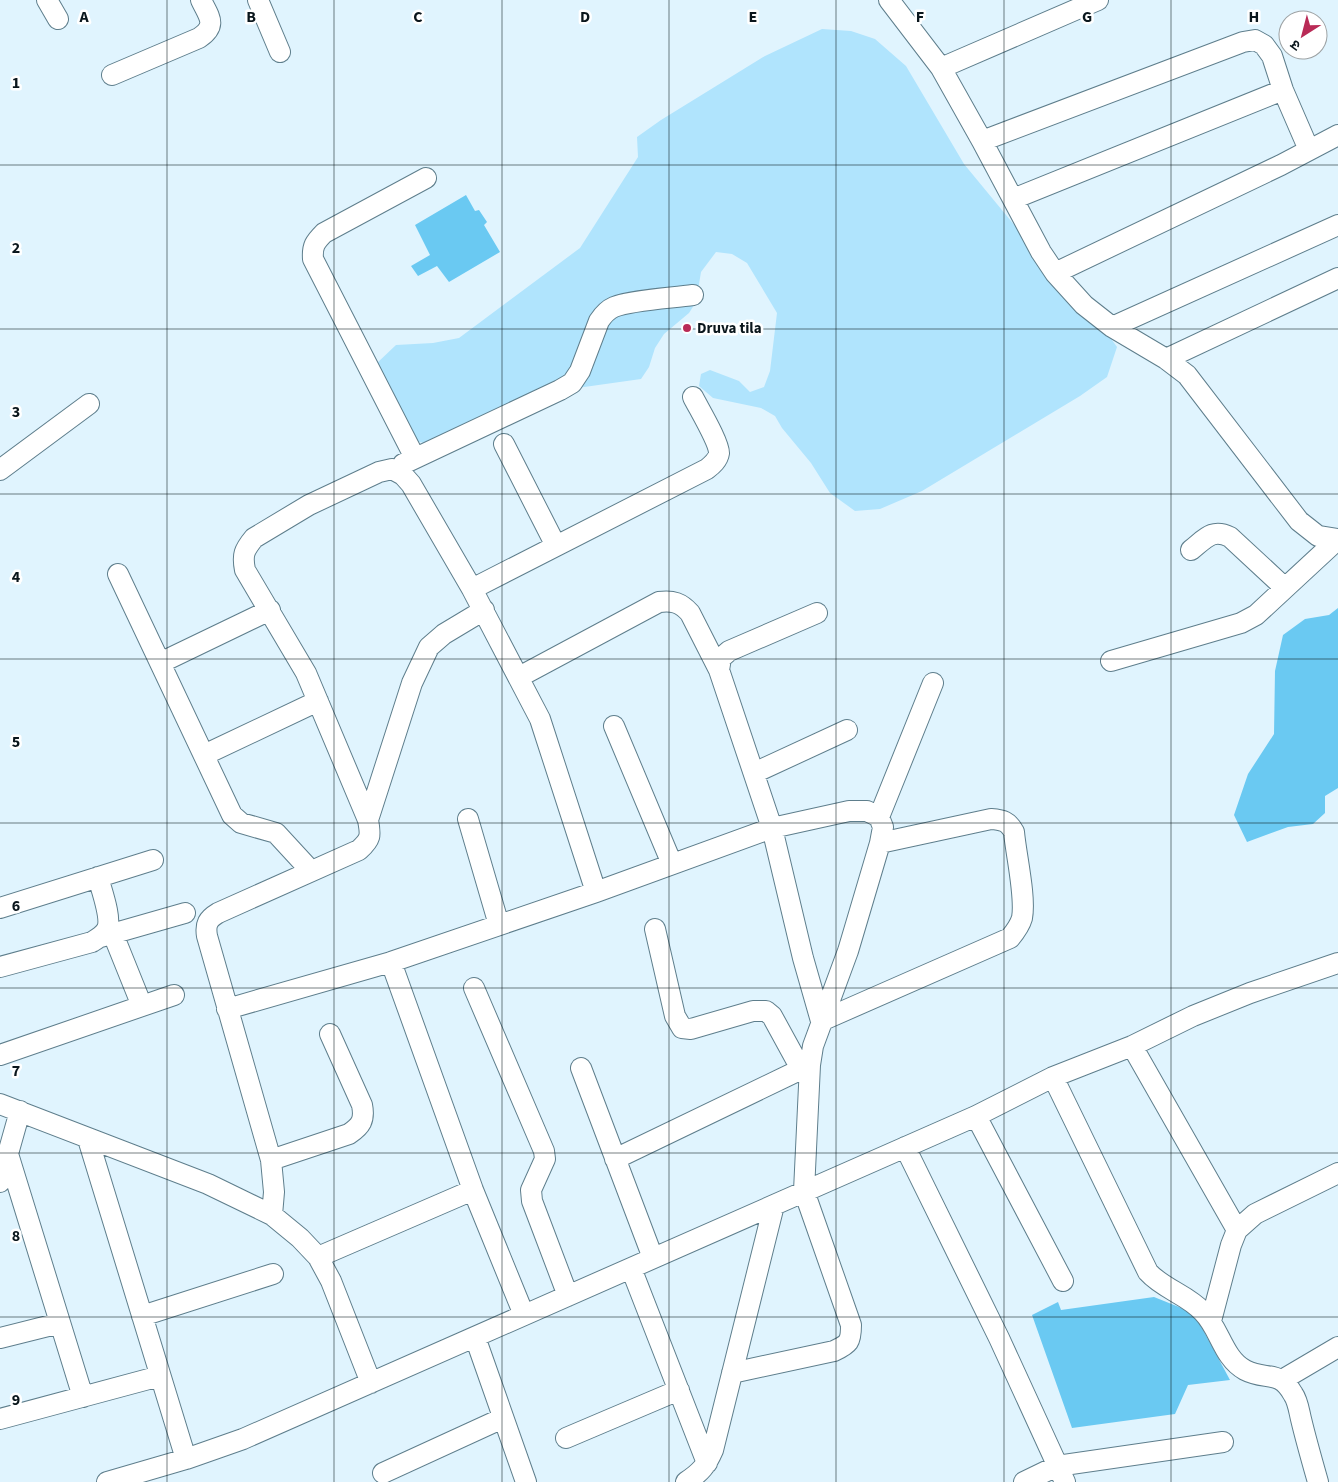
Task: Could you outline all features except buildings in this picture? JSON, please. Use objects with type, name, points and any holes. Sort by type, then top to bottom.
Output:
[{"type":"street","points":[[47,0],[58,18]]},
{"type":"street","points":[[112,75],[199,38],[206,33],[211,28],[211,20],[201,0]]},
{"type":"street","points":[[258,0],[280,52]]},
{"type":"street","points":[[890,0],[940,68],[982,141],[1041,252],[1055,273],[1084,305],[1112,327],[1166,359],[1187,375],[1299,521],[1318,536],[1338,540]]},
{"type":"street","points":[[940,68],[1097,0]]},
{"type":"street","points":[[982,141],[1242,42],[1255,40],[1264,45],[1272,56],[1283,90],[1310,150]]},
{"type":"street","points":[[1013,199],[1283,90]]},
{"type":"street","points":[[1055,273],[1281,165],[1338,135]]},
{"type":"street","points":[[415,458],[313,259],[312,248],[324,232],[426,178]]},
{"type":"street","points":[[1112,327],[1338,226]]},
{"type":"street","points":[[1166,359],[1338,278]]},
{"type":"street","points":[[272,1216],[274,1192],[271,1160],[227,1009],[206,926],[209,918],[218,913],[359,850],[368,842],[370,833],[368,820],[306,673],[245,570],[242,558],[254,538],[309,505],[379,472],[392,469],[572,383],[580,371],[599,321],[604,313],[614,307],[693,295]]},
{"type":"street","points":[[472,589],[707,469],[715,462],[719,454],[693,397]]},
{"type":"street","points":[[0,470],[89,404]]},
{"type":"street","points":[[504,444],[556,546]]},
{"type":"street","points":[[392,469],[403,475],[411,484],[484,610],[540,719],[596,892]]},
{"type":"street","points":[[1192,550],[1207,537],[1222,533],[1230,537],[1285,588]]},
{"type":"street","points":[[1111,661],[1241,623],[1256,615],[1338,540]]},
{"type":"street","points":[[118,574],[232,815],[241,823],[276,833],[311,872]]},
{"type":"street","points":[[519,677],[659,602],[677,602],[684,606],[690,613],[719,670],[754,773],[772,828],[805,965],[822,1021]]},
{"type":"street","points":[[160,663],[270,610]]},
{"type":"street","points":[[368,820],[412,683],[429,647],[444,634],[484,610]]},
{"type":"street","points":[[719,670],[721,658],[729,651],[817,613]]},
{"type":"street","points":[[879,818],[933,683]]},
{"type":"street","points":[[204,755],[318,701]]},
{"type":"street","points":[[614,726],[672,864]]},
{"type":"street","points":[[754,773],[847,730]]},
{"type":"street","points":[[227,1009],[391,962],[596,892],[772,828],[849,810],[867,811],[879,818],[883,827],[880,843],[839,977],[805,1067],[804,1191],[851,1325],[851,1338],[845,1346],[834,1351],[732,1373]]},
{"type":"street","points":[[468,819],[498,925]]},
{"type":"street","points":[[822,1021],[1010,938],[1022,919],[1022,902],[1014,832],[1009,823],[1003,820],[990,819],[880,843]]},
{"type":"street","points":[[0,908],[154,860]]},
{"type":"street","points":[[98,877],[109,920],[107,935],[142,1006]]},
{"type":"street","points":[[0,966],[92,942],[107,935],[185,912]]},
{"type":"street","points":[[654,929],[674,1016],[682,1028],[691,1029],[753,1011],[766,1011],[772,1016],[805,1067]]},
{"type":"street","points":[[391,962],[473,1190],[524,1315]]},
{"type":"street","points":[[107,1482],[186,1459],[243,1439],[976,1116],[1053,1078],[1132,1046],[1193,1016],[1250,993],[1338,962]]},
{"type":"street","points":[[474,988],[544,1151],[545,1159],[531,1190],[532,1201],[568,1296]]},
{"type":"street","points":[[0,1054],[174,995]]},
{"type":"street","points":[[271,1160],[350,1134],[362,1122],[364,1115],[362,1105],[330,1034]]},
{"type":"street","points":[[1132,1046],[1237,1230]]},
{"type":"street","points":[[615,1159],[805,1067]]},
{"type":"street","points":[[581,1068],[653,1258]]},
{"type":"street","points":[[1053,1078],[1148,1272],[1155,1280],[1203,1311],[1211,1321],[1236,1364],[1257,1375],[1273,1376],[1282,1380],[1294,1395],[1318,1482]]},
{"type":"street","points":[[0,1104],[208,1184],[272,1216],[300,1238],[318,1257],[331,1281],[371,1383]]},
{"type":"street","points":[[0,1182],[20,1111]]},
{"type":"street","points":[[976,1116],[1063,1281]]},
{"type":"street","points":[[88,1139],[186,1459]]},
{"type":"street","points":[[905,1146],[999,1338],[1061,1474]]},
{"type":"street","points":[[8,1154],[83,1397]]},
{"type":"street","points":[[1211,1321],[1231,1245],[1237,1230],[1255,1214],[1338,1173]]},
{"type":"street","points":[[318,1257],[473,1190]]},
{"type":"street","points":[[686,1482],[700,1473],[708,1463],[713,1450],[774,1205]]},
{"type":"street","points":[[631,1268],[708,1463]]},
{"type":"street","points":[[142,1316],[273,1274]]},
{"type":"street","points":[[0,1338],[60,1323]]},
{"type":"street","points":[[475,1337],[526,1482]]},
{"type":"street","points":[[1282,1380],[1338,1347]]},
{"type":"street","points":[[0,1419],[160,1376]]},
{"type":"street","points":[[566,1438],[679,1390]]},
{"type":"street","points":[[383,1473],[503,1418]]},
{"type":"street","points":[[1024,1482],[1223,1442]]},
{"type":"shaded area","points":[[822,29],[851,31],[875,39],[906,66],[964,164],[1025,238],[1102,326],[1117,347],[1107,377],[1080,396],[922,491],[880,509],[855,511],[830,493],[811,463],[782,428],[775,416],[761,408],[713,398],[699,386],[701,374],[710,370],[739,381],[750,392],[764,387],[770,371],[777,313],[747,263],[732,254],[716,252],[701,272],[696,302],[689,313],[664,334],[655,348],[649,367],[641,379],[570,389],[428,444],[411,440],[376,364],[396,345],[433,343],[459,338],[580,248],[638,157],[637,137],[661,120],[765,56]]},
{"type":"shaded area","points":[[466,195],[475,211],[479,210],[487,222],[484,225],[500,252],[449,282],[437,266],[418,276],[411,266],[430,255],[415,225]]},
{"type":"shaded area","points":[[1338,608],[1338,788],[1325,796],[1325,813],[1313,824],[1288,827],[1247,842],[1234,815],[1248,774],[1274,734],[1275,671],[1283,635],[1305,619],[1329,615]]},
{"type":"shaded area","points":[[1154,1297],[1194,1313],[1230,1380],[1188,1385],[1175,1414],[1072,1428],[1032,1315],[1058,1302],[1061,1310]]},
{"type":"place","name":"Druva tila","points":[[687,328]]}]
